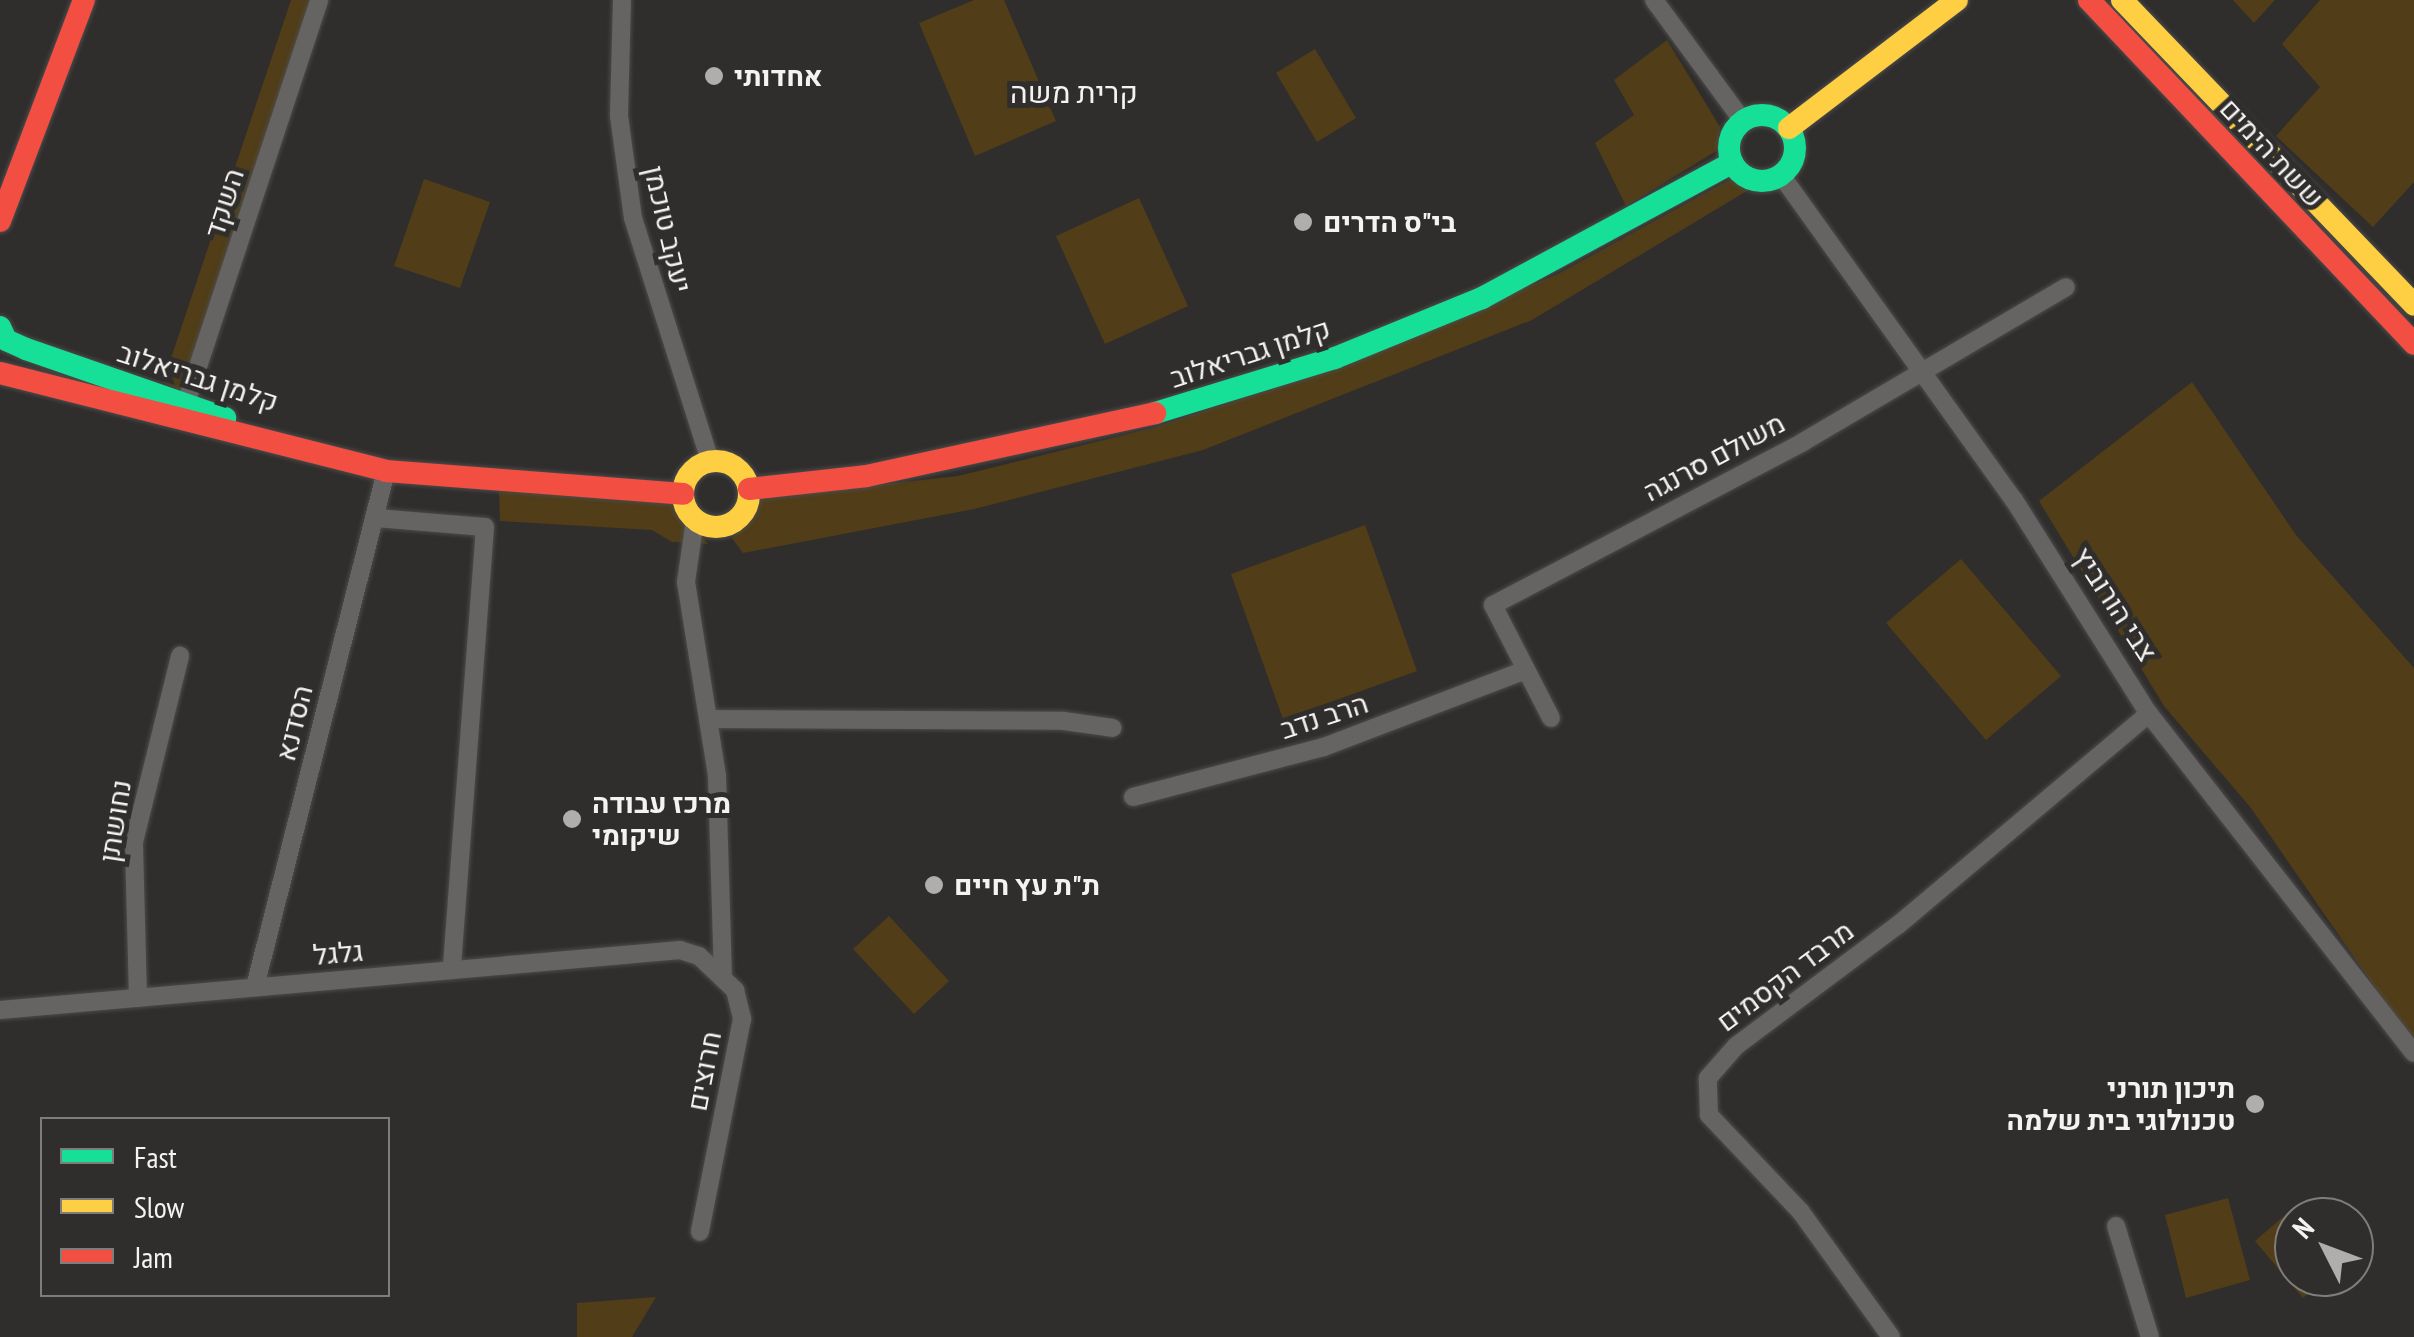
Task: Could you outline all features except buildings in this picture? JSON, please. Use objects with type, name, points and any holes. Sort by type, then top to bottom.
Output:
[{"type":"street","points":[[0,221],[84,0]]},
{"type":"street","name":"השקד","points":[[183,414],[319,0]]},
{"type":"street","name":"יעקב טוכמן","points":[[622,0],[619,116],[632,218],[710,462]]},
{"type":"street","points":[[1654,0],[1743,121]]},
{"type":"street","name":"ששת הימים","points":[[2088,0],[2414,344]]},
{"type":"street","name":"ששת הימים","points":[[2122,0],[2414,305]]},
{"type":"street","points":[[1789,128],[1949,4]]},
{"type":"street","points":[[1762,115],[1789,128],[1793,158],[1781,175],[1749,178],[1732,163],[1729,144],[1743,121],[1762,115]]},
{"type":"street","name":"קלמן גבריאלוב","points":[[748,489],[867,476],[1114,426],[1335,358],[1482,298],[1732,163]]},
{"type":"street","name":"צבי הורוביץ","points":[[1781,175],[2122,662],[2149,714],[2414,1053]]},
{"type":"street","name":"משולם סרנגה","points":[[1551,718],[1493,605],[1803,442],[2066,287]]},
{"type":"street","name":"קלמן גבריאלוב","points":[[0,327],[6,340],[183,414]]},
{"type":"street","name":"קלמן גבריאלוב","points":[[0,373],[183,414],[386,471],[683,494]]},
{"type":"street","points":[[695,520],[714,527],[730,524],[744,511],[748,489],[737,468],[710,462],[690,474],[683,494],[695,520],[686,582],[708,718],[726,906],[723,973]]},
{"type":"street","name":"הסדנא","points":[[255,988],[386,471]]},
{"type":"street","points":[[376,518],[486,526],[452,970]]},
{"type":"street","name":"נחושתן","points":[[138,998],[134,842],[180,656]]},
{"type":"street","name":"הרב נדב","points":[[1132,796],[1324,747],[1526,670]]},
{"type":"street","name":"מרבד הקסמים","points":[[1891,1337],[1802,1212],[1709,1115],[1708,1078],[1736,1046],[1898,925],[2149,714]]},
{"type":"street","points":[[708,718],[1113,728]]},
{"type":"street","name":"גלגל","points":[[0,1010],[680,950],[723,973]]},
{"type":"street","name":"חרוצים","points":[[700,1232],[742,1019],[723,973]]},
{"type":"street","points":[[2116,1226],[2150,1337]]},
{"type":"shaded area","points":[[291,0],[318,0],[188,395],[163,382]]},
{"type":"shaded area","points":[[974,0],[1004,0],[1056,121],[975,156],[919,23]]},
{"type":"shaded area","points":[[2233,0],[2275,0],[2254,23]]},
{"type":"shaded area","points":[[2320,0],[2414,0],[2414,182],[2373,227],[2276,136],[2320,87],[2282,44]]},
{"type":"shaded area","points":[[1667,40],[1720,127],[1718,150],[1626,206],[1595,143],[1634,115],[1614,80]]},
{"type":"shaded area","points":[[1315,49],[1356,118],[1317,142],[1276,73]]},
{"type":"shaded area","points":[[1733,178],[1755,186],[1532,320],[1203,450],[974,509],[743,553],[732,538],[751,518],[758,498],[958,476],[1156,427],[1314,375],[1556,275]]},
{"type":"shaded area","points":[[424,179],[490,202],[460,288],[394,266]]},
{"type":"shaded area","points":[[1139,198],[1188,306],[1105,344],[1056,236]]},
{"type":"shaded area","points":[[2192,382],[2296,535],[2414,668],[2414,1044],[2251,808],[2164,706],[2039,501]]},
{"type":"shaded area","points":[[499,491],[673,502],[708,544],[672,542],[652,530],[500,521]]},
{"type":"shaded area","points":[[1365,525],[1417,671],[1283,719],[1231,574]]},
{"type":"shaded area","points":[[1961,559],[2061,676],[1986,740],[1886,623]]},
{"type":"shaded area","points":[[889,916],[949,981],[914,1014],[853,949]]},
{"type":"shaded area","points":[[2228,1198],[2250,1280],[2186,1298],[2165,1215]]},
{"type":"shaded area","points":[[2274,1225],[2274,1264],[2255,1241]]},
{"type":"shaded area","points":[[656,1297],[632,1337],[577,1337],[577,1303]]},
{"type":"traffic: fast","points":[[1762,115],[1785,125],[1795,148],[1785,171],[1762,181],[1739,171],[1729,148],[1739,125],[1762,115]]},
{"type":"traffic: fast","points":[[1155,413],[1335,358],[1482,298],[1732,163]]},
{"type":"traffic: fast","points":[[0,327],[6,340],[26,349],[225,418]]},
{"type":"traffic: slow","points":[[1789,128],[1957,0]]},
{"type":"traffic: slow","points":[[2122,0],[2414,305]]},
{"type":"traffic: slow","points":[[716,461],[739,471],[749,494],[739,517],[716,527],[693,517],[683,494],[693,471],[716,461]]},
{"type":"traffic: jam","points":[[0,221],[84,0]]},
{"type":"traffic: jam","points":[[2089,0],[2414,344]]},
{"type":"traffic: jam","points":[[0,373],[386,471],[683,494]]},
{"type":"traffic: jam","points":[[749,489],[867,476],[1155,413]]},
{"type":"place","name":"אחדותי","points":[[714,76]]},
{"type":"place","name":"בי\"ס הדרים","points":[[1303,222]]},
{"type":"place","name":"מרכז עבודה שיקומי","points":[[572,819]]},
{"type":"place","name":"ת\"ת עץ חיים","points":[[934,885]]},
{"type":"place","name":"תיכון תורני טכנולוגי בית שלמה","points":[[2255,1104]]},
{"type":"district","name":"קרית משה","points":[[1074,92]]}]
